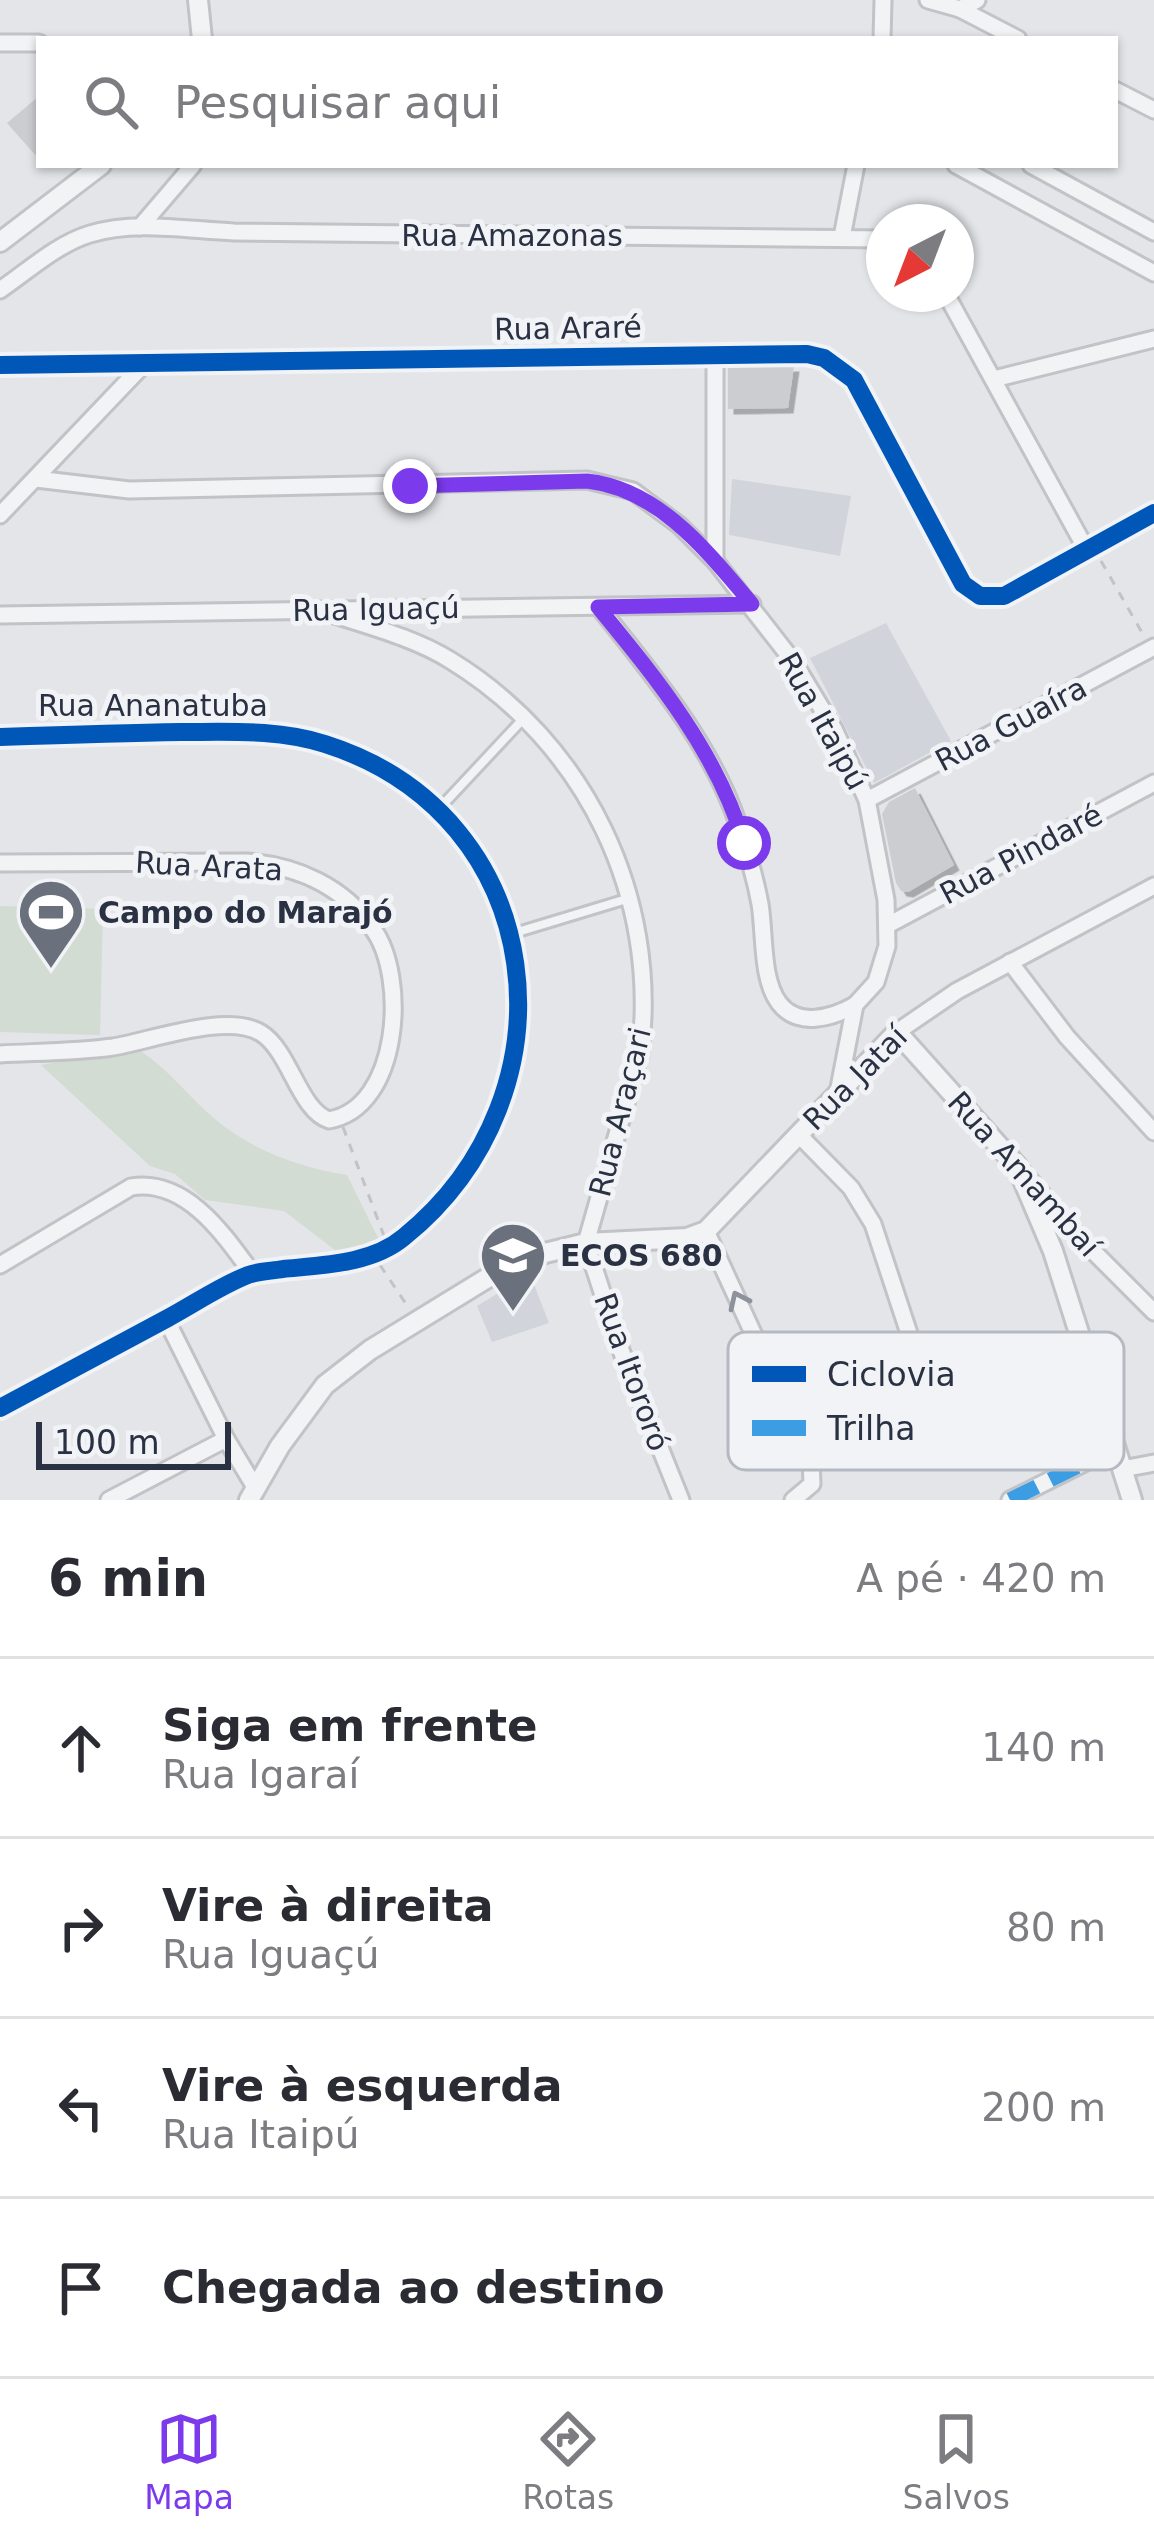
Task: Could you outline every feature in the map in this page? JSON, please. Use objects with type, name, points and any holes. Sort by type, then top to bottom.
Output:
[{"type":"street","points":[[197,0],[199,36]]},
{"type":"street","points":[[882,36],[883,0]]},
{"type":"street","points":[[928,0],[960,9],[1012,36]]},
{"type":"street","points":[[960,9],[977,0]]},
{"type":"street","points":[[0,43],[36,43]]},
{"type":"street","points":[[1118,92],[1154,110]]},
{"type":"street","points":[[0,242],[97,168]]},
{"type":"street","points":[[140,226],[190,168]]},
{"type":"street","points":[[842,237],[855,168]]},
{"type":"street","points":[[962,168],[1154,273]]},
{"type":"street","points":[[1037,168],[1154,232]]},
{"type":"street","name":"Rua Amazonas","points":[[0,290],[66,244],[88,234],[140,226],[234,232],[866,238]]},
{"type":"street","points":[[956,312],[1089,548],[1154,513]]},
{"type":"street","points":[[994,379],[1154,339]]},
{"type":"street","name":"Rua Araré","points":[[0,365],[807,354],[838,367],[865,398],[963,584],[980,596],[1004,596],[1089,548]]},
{"type":"street","points":[[715,355],[715,561]]},
{"type":"street","points":[[0,515],[144,364]]},
{"type":"street","name":"Rua Itaipú","points":[[36,478],[129,490],[587,481],[612,484],[651,503],[715,561],[752,604],[812,692],[867,800],[888,925],[884,965],[855,1005],[838,1093]]},
{"type":"street","name":"Rua Iguaçú","points":[[0,615],[752,604]]},
{"type":"street","points":[[411,607],[405,627],[411,641]]},
{"type":"street","points":[[598,607],[683,720],[737,818],[759,899],[768,974],[778,1002],[798,1018],[839,1014],[855,1005]]},
{"type":"street","name":"Rua Araçari","points":[[320,610],[411,641],[464,669],[524,718],[570,772],[606,836],[632,898],[644,979],[640,1054],[586,1243]]},
{"type":"street","name":"Rua Guaíra","points":[[867,800],[1153,648]]},
{"type":"street","name":"Rua Ananatuba","points":[[0,737],[244,731],[301,736],[372,762],[437,811],[486,873],[511,934],[520,1027],[497,1116],[442,1200],[404,1238],[346,1261],[252,1273],[0,1408]]},
{"type":"street","name":"Rua Pindaré","points":[[888,925],[1154,783]]},
{"type":"street","name":"Rua Arata","points":[[0,863],[247,862],[302,872],[328,886],[375,930],[388,962],[394,1014],[390,1045],[378,1076],[356,1108],[329,1120],[316,1113],[271,1042],[253,1030],[206,1028],[116,1046],[1,1054]]},
{"type":"street","name":"Rua Jataí","points":[[706,1231],[897,1032],[957,991],[1154,886]]},
{"type":"street","points":[[1010,962],[1067,1036],[1154,1132]]},
{"type":"street","name":"Rua Amambaí","points":[[897,1032],[1078,1236],[1154,1312]]},
{"type":"street","points":[[1,1054],[2,1070]]},
{"type":"street","points":[[799,1135],[842,1178],[873,1224],[909,1332]]},
{"type":"street","points":[[1017,1166],[1053,1251],[1078,1332]]},
{"type":"street","points":[[0,1265],[131,1187],[152,1184],[184,1196],[252,1273]]},
{"type":"street","points":[[252,1493],[305,1408],[325,1385],[417,1321],[517,1263],[586,1243],[687,1238],[706,1231],[753,1332]]},
{"type":"street","points":[[1053,1251],[1078,1236]]},
{"type":"street","name":"Rua Itororó","points":[[586,1243],[622,1353],[681,1500]]},
{"type":"street","points":[[166,1319],[252,1493]]},
{"type":"street","points":[[109,1500],[226,1438]]},
{"type":"street","points":[[1124,1469],[1154,1463]]},
{"type":"street","points":[[793,1500],[812,1484],[811,1470]]},
{"type":"street","points":[[1010,1500],[1070,1470]]},
{"type":"street","points":[[1122,1470],[1132,1500]]},
{"type":"lane","points":[[437,811],[524,718]]},
{"type":"lane","points":[[511,934],[632,898]]},
{"type":"path","points":[[1089,548],[1153,648]]},
{"type":"path","points":[[343,1127],[385,1238]]},
{"type":"path","points":[[372,1254],[417,1321]]},
{"type":"shaded area","points":[[732,479],[851,496],[840,556],[729,535]]},
{"type":"shaded area","points":[[886,623],[951,741],[874,783],[810,658]]},
{"type":"shaded area","name":"Campo do Marajó","points":[[0,906],[103,909],[100,1035],[0,1032]]},
{"type":"shaded area","points":[[136,1048],[244,1140],[312,1168],[347,1175],[379,1240],[340,1254],[284,1211],[205,1200],[175,1174],[150,1166],[41,1065]]},
{"type":"shaded area","name":"ECOS 680","points":[[530,1274],[549,1323],[492,1342],[477,1306]]},
{"type":"building","points":[[36,99],[36,156],[7,123]]},
{"type":"building","points":[[794,366],[788,408],[728,409],[728,367]]},
{"type":"building","points":[[915,788],[954,865],[908,892],[896,883],[882,814],[889,802]]},
{"type":"marked path","points":[[1010,1500],[1070,1470]]},
{"type":"cycle path","points":[[0,365],[807,354],[824,358],[854,380],[963,584],[980,596],[1004,596],[1154,513]]},
{"type":"cycle path","points":[[0,737],[272,734],[325,744],[400,780],[457,831],[496,893],[515,964],[516,1037],[498,1110],[461,1178],[404,1237],[362,1258],[248,1275],[0,1408]]},
{"type":"place","name":"Campo do Marajó","points":[[51,971]]},
{"type":"place","name":"ECOS 680","points":[[513,1314]]},
{"type":"route","points":[[410,486],[612,484],[651,503],[715,561],[752,604],[598,607],[683,720],[717,775],[744,843]]}]
